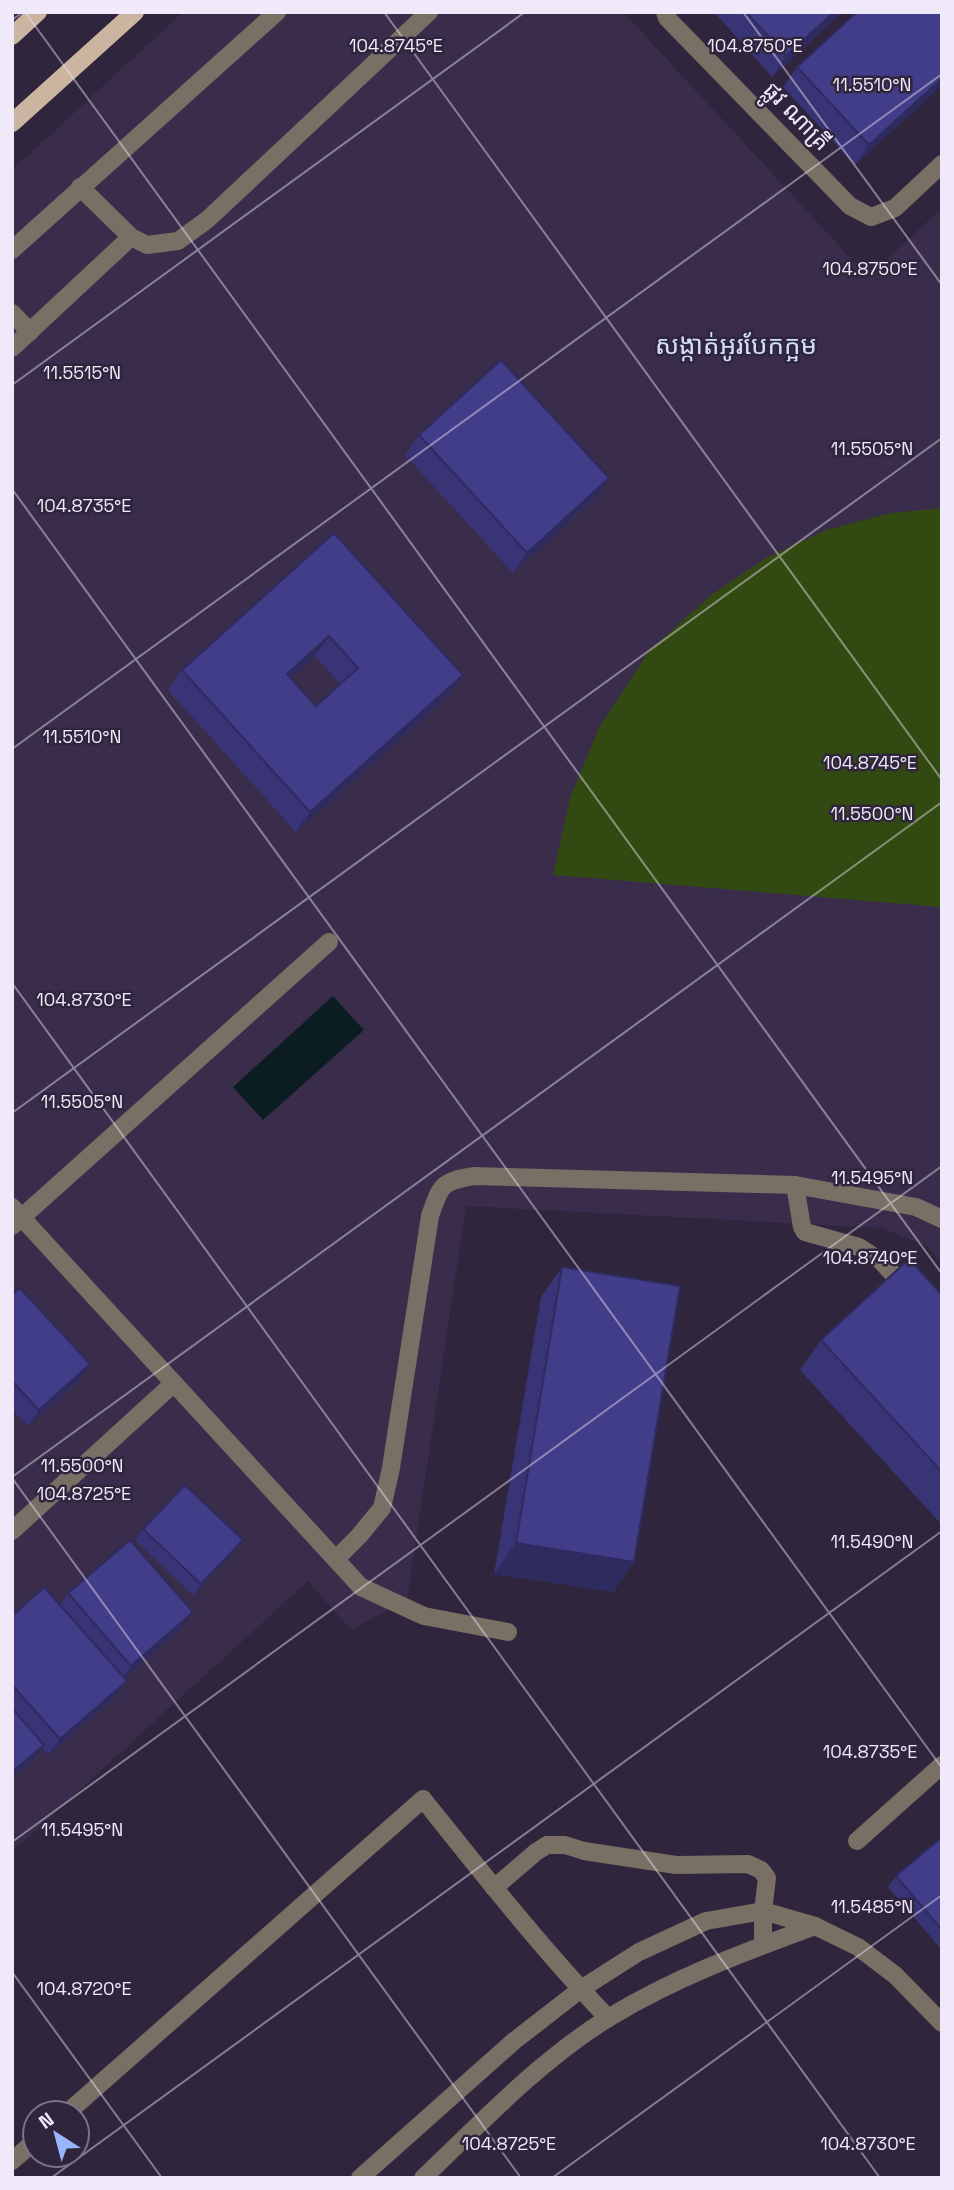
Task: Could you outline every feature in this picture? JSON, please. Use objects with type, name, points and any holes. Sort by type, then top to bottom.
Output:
[{"type":"main road","points":[[12,36],[38,12]]},
{"type":"main road","points":[[12,124],[135,12]]},
{"type":"street","points":[[12,250],[276,12]]},
{"type":"street","points":[[80,187],[131,237],[147,245],[178,241],[207,220],[429,12]]},
{"type":"street","name":"ផ្លូវ ណាគ្រី","points":[[665,12],[667,18],[850,206],[871,217],[895,208],[942,164]]},
{"type":"street","points":[[12,348],[131,237]]},
{"type":"street","points":[[12,313],[30,332]]},
{"type":"street","points":[[330,942],[16,1217],[174,1383],[361,1587],[424,1616],[508,1632]]},
{"type":"street","points":[[336,1559],[382,1508],[391,1468],[430,1216],[439,1190],[452,1179],[475,1176],[795,1185],[916,1207],[942,1219]]},
{"type":"street","points":[[795,1185],[805,1232],[847,1243],[870,1253],[881,1261],[942,1327]]},
{"type":"street","points":[[12,1531],[174,1383]]},
{"type":"street","points":[[857,1841],[942,1765]]},
{"type":"street","points":[[82,2099],[423,1799],[494,1888],[608,2018]]},
{"type":"street","points":[[494,1888],[547,1845],[565,1845],[584,1851],[676,1865],[748,1864],[761,1870],[767,1878],[763,1945]]},
{"type":"street","points":[[360,2178],[514,2041],[581,1989],[639,1952],[706,1921],[763,1911],[815,1926],[858,1947],[895,1975],[942,2023]]},
{"type":"street","points":[[423,2178],[541,2067],[608,2018],[676,1980],[815,1926]]},
{"type":"shaded area","points":[[183,12],[623,12],[868,277],[942,208],[942,1263],[927,1246],[882,1228],[466,1206],[407,1600],[351,1630],[308,1581],[12,1852],[12,170]]},
{"type":"shaded area","points":[[333,996],[364,1030],[263,1120],[233,1087]]},
{"type":"green space","points":[[942,508],[942,907],[553,875],[570,798],[599,728],[649,651],[710,596],[766,558],[826,530],[891,513]]},
{"type":"building","points":[[746,12],[834,12],[786,56]]},
{"type":"building","points":[[857,12],[942,12],[942,78],[869,145],[797,67]]},
{"type":"building","points":[[501,360],[609,478],[527,553],[419,435]]},
{"type":"building","points":[[334,533],[463,675],[310,812],[182,670]],"holes":[[[329,636],[358,668],[316,706],[287,674]]]},
{"type":"building","points":[[909,1259],[942,1295],[942,1472],[821,1340]]},
{"type":"building","points":[[562,1267],[680,1286],[634,1562],[516,1543]]},
{"type":"building","points":[[20,1288],[90,1364],[39,1410],[12,1381],[12,1295]]},
{"type":"building","points":[[185,1485],[243,1540],[201,1584],[143,1529]]},
{"type":"building","points":[[130,1540],[193,1612],[131,1666],[68,1593]]},
{"type":"building","points":[[44,1587],[127,1681],[60,1739],[12,1685],[12,1616]]},
{"type":"building","points":[[12,1708],[44,1745],[12,1772]]},
{"type":"building","points":[[942,1837],[942,1930],[896,1876]]},
{"type":"district","name":"សង្កាត់អូរបែកក្អម","points":[[736,345]]}]
